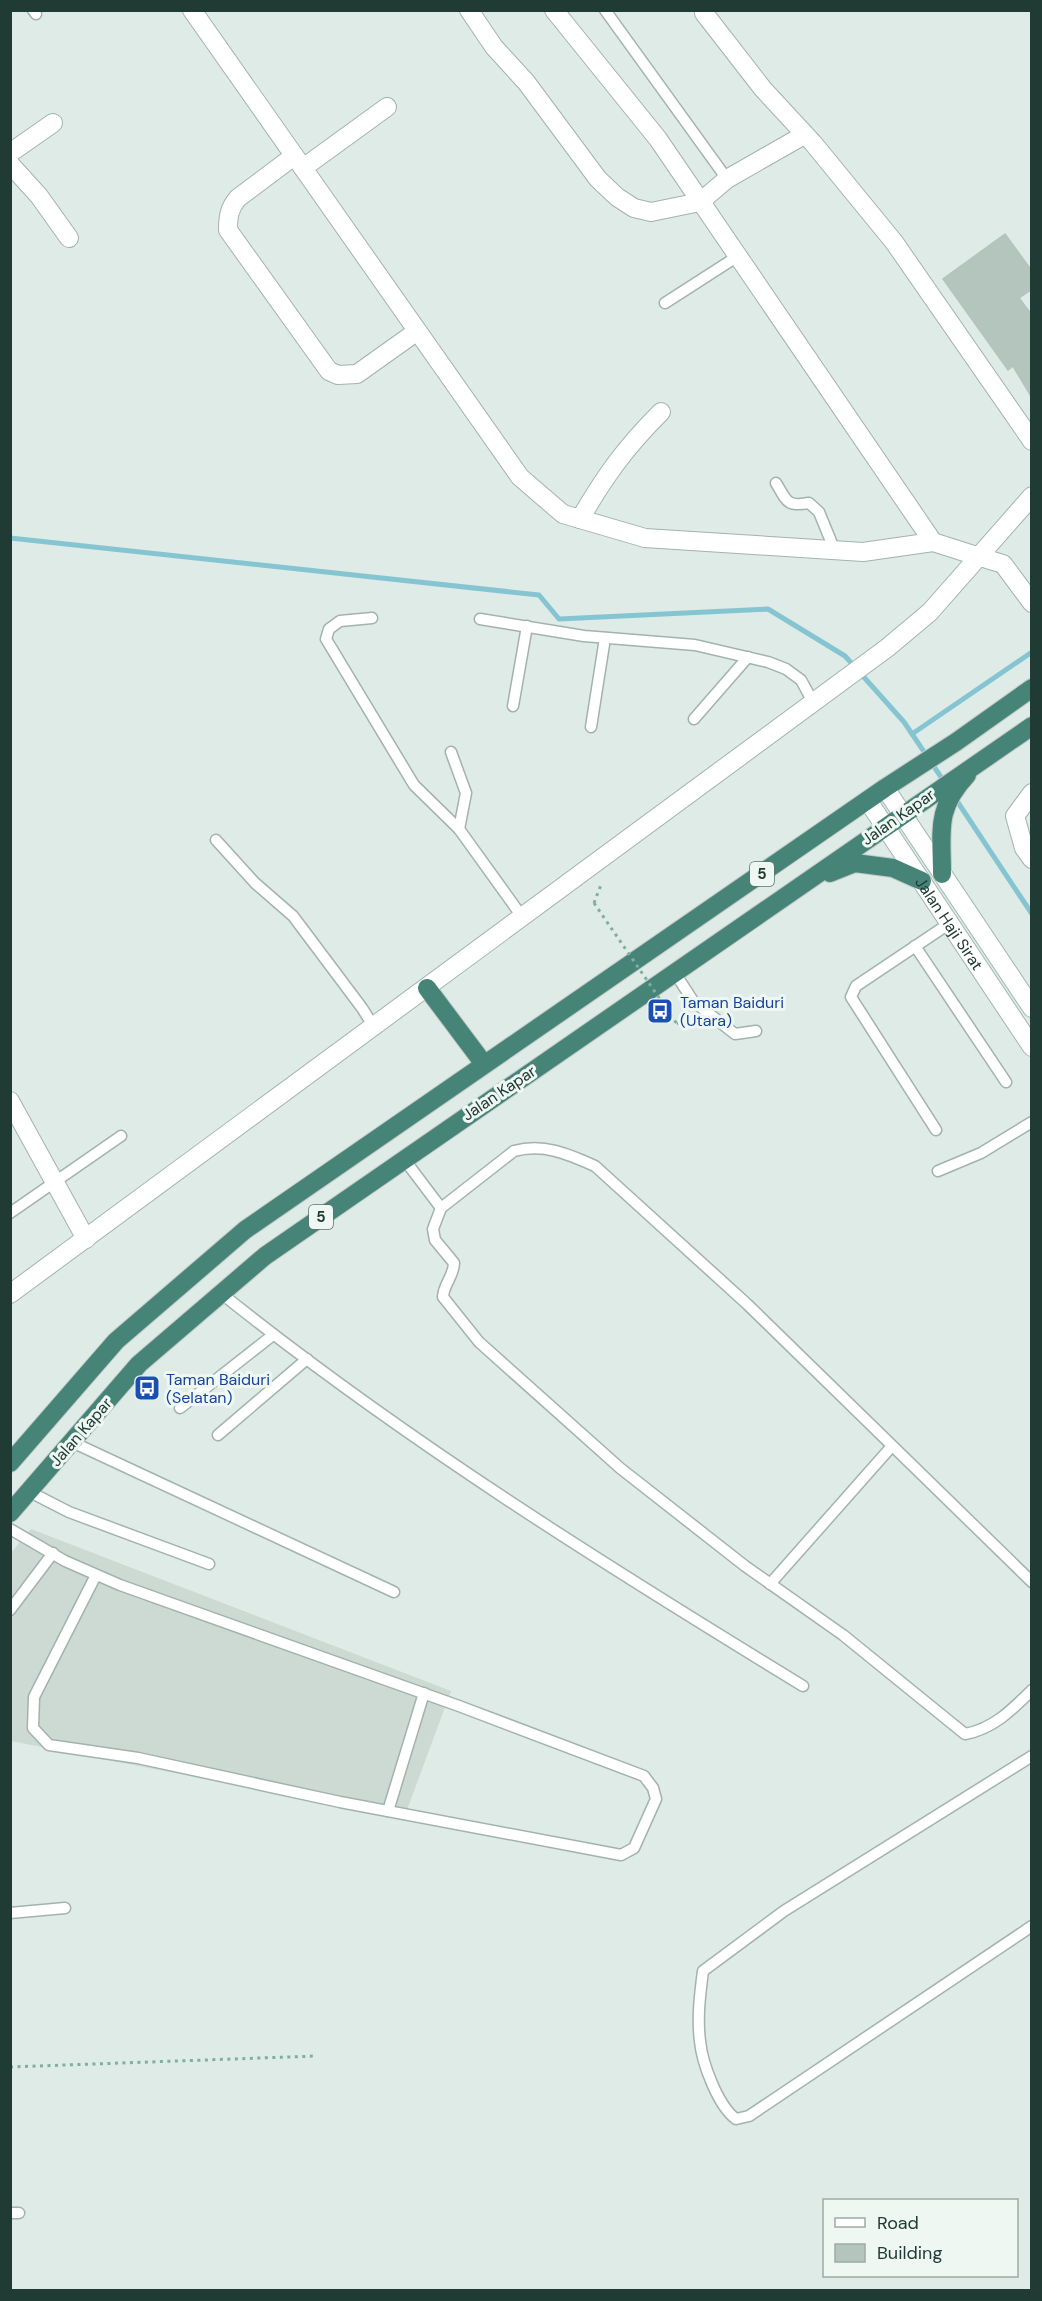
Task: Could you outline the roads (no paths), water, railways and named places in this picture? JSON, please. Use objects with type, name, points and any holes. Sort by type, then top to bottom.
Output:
[{"type":"highway","name":"Jalan Kapar","points":[[10,1463],[116,1341],[245,1230],[1032,688]]},
{"type":"highway","name":"Jalan Kapar","points":[[10,1513],[139,1364],[265,1256],[1032,726]]},
{"type":"highway","points":[[942,874],[942,814],[956,787],[978,762]]},
{"type":"highway","points":[[802,884],[855,863],[893,868],[922,881]]},
{"type":"highway","points":[[656,946],[675,974]]},
{"type":"highway","points":[[427,988],[484,1064]]},
{"type":"street","points":[[192,10],[520,477],[563,514],[645,538],[863,552],[933,542],[1003,564],[1032,603]]},
{"type":"street","points":[[469,10],[494,47],[526,82],[598,179],[617,197],[634,208],[651,212],[700,202],[727,179],[804,135]]},
{"type":"street","points":[[555,10],[658,139],[933,542]]},
{"type":"street","points":[[704,13],[763,89],[813,143],[894,242],[1032,441]]},
{"type":"street","points":[[387,107],[238,198],[231,205],[228,230],[329,371],[338,375],[357,374],[416,332]]},
{"type":"street","points":[[10,153],[54,123]]},
{"type":"street","points":[[10,164],[39,196],[69,238]]},
{"type":"street","points":[[580,519],[604,477],[632,441],[661,412]]},
{"type":"street","points":[[10,1294],[836,688],[930,612],[1032,496]]},
{"type":"street","name":"Jalan Haji Sirat","points":[[885,788],[1032,1008]]},
{"type":"street","points":[[1032,793],[1015,816],[1024,848],[1032,859]]},
{"type":"street","name":"Jalan Haji Sirat","points":[[868,801],[1032,1047]]},
{"type":"street","points":[[10,1101],[86,1239]]},
{"type":"lane","points":[[605,10],[727,179]]},
{"type":"lane","points":[[665,303],[738,256]]},
{"type":"lane","points":[[776,483],[788,503],[794,505],[809,503],[819,512],[835,551]]},
{"type":"lane","points":[[372,618],[340,621],[329,629],[326,639],[414,785],[459,829],[523,918]]},
{"type":"lane","points":[[480,619],[605,638],[695,645],[768,662],[786,669],[801,680],[813,704]]},
{"type":"lane","points":[[513,706],[527,626]]},
{"type":"lane","points":[[591,727],[605,638]]},
{"type":"lane","points":[[694,718],[748,657]]},
{"type":"lane","points":[[451,752],[466,793],[459,829]]},
{"type":"lane","points":[[216,840],[255,883],[293,916],[374,1027]]},
{"type":"lane","points":[[936,1130],[851,997],[856,986],[950,923]]},
{"type":"lane","points":[[915,946],[1006,1082]]},
{"type":"lane","points":[[675,974],[693,1001],[722,1025],[735,1034],[756,1031]]},
{"type":"lane","points":[[938,1171],[981,1153],[1032,1122]]},
{"type":"lane","points":[[10,1213],[121,1136]]},
{"type":"lane","points":[[1032,1582],[747,1304],[595,1166],[548,1149],[528,1148],[514,1151],[441,1208],[433,1229],[435,1239],[454,1263],[454,1270],[443,1291],[443,1297],[479,1342],[620,1468],[770,1584],[843,1635],[965,1734],[982,1731],[1012,1710],[1032,1690]]},
{"type":"lane","points":[[404,1159],[441,1208]]},
{"type":"lane","points":[[222,1294],[273,1335],[434,1449],[583,1548],[803,1686]]},
{"type":"lane","points":[[180,1408],[273,1335]]},
{"type":"lane","points":[[218,1435],[307,1359]]},
{"type":"lane","points":[[72,1442],[394,1592]]},
{"type":"lane","points":[[770,1584],[892,1446]]},
{"type":"lane","points":[[28,1491],[69,1512],[209,1564]]},
{"type":"lane","points":[[10,1528],[53,1553],[120,1585],[424,1693],[644,1776],[653,1788],[656,1799],[634,1848],[621,1855],[388,1811],[138,1758],[50,1745],[33,1728],[34,1697],[96,1575]]},
{"type":"lane","points":[[10,1610],[53,1553]]},
{"type":"lane","points":[[388,1811],[424,1693]]},
{"type":"lane","points":[[1032,1756],[784,1911],[703,1971],[699,2001],[700,2042],[712,2082],[728,2113],[736,2119],[749,2116],[1032,1926]]},
{"type":"lane","points":[[10,1913],[65,1908]]},
{"type":"waterway","points":[[10,538],[539,595],[559,619],[768,609],[845,656],[904,722],[945,783]]},
{"type":"waterway","points":[[912,734],[1032,652]]},
{"type":"waterway","points":[[955,798],[1032,914]]},
{"type":"place","name":"Taman Baiduri (Utara)","points":[[660,1011]]},
{"type":"place","name":"Taman Baiduri (Selatan)","points":[[147,1388]]}]
